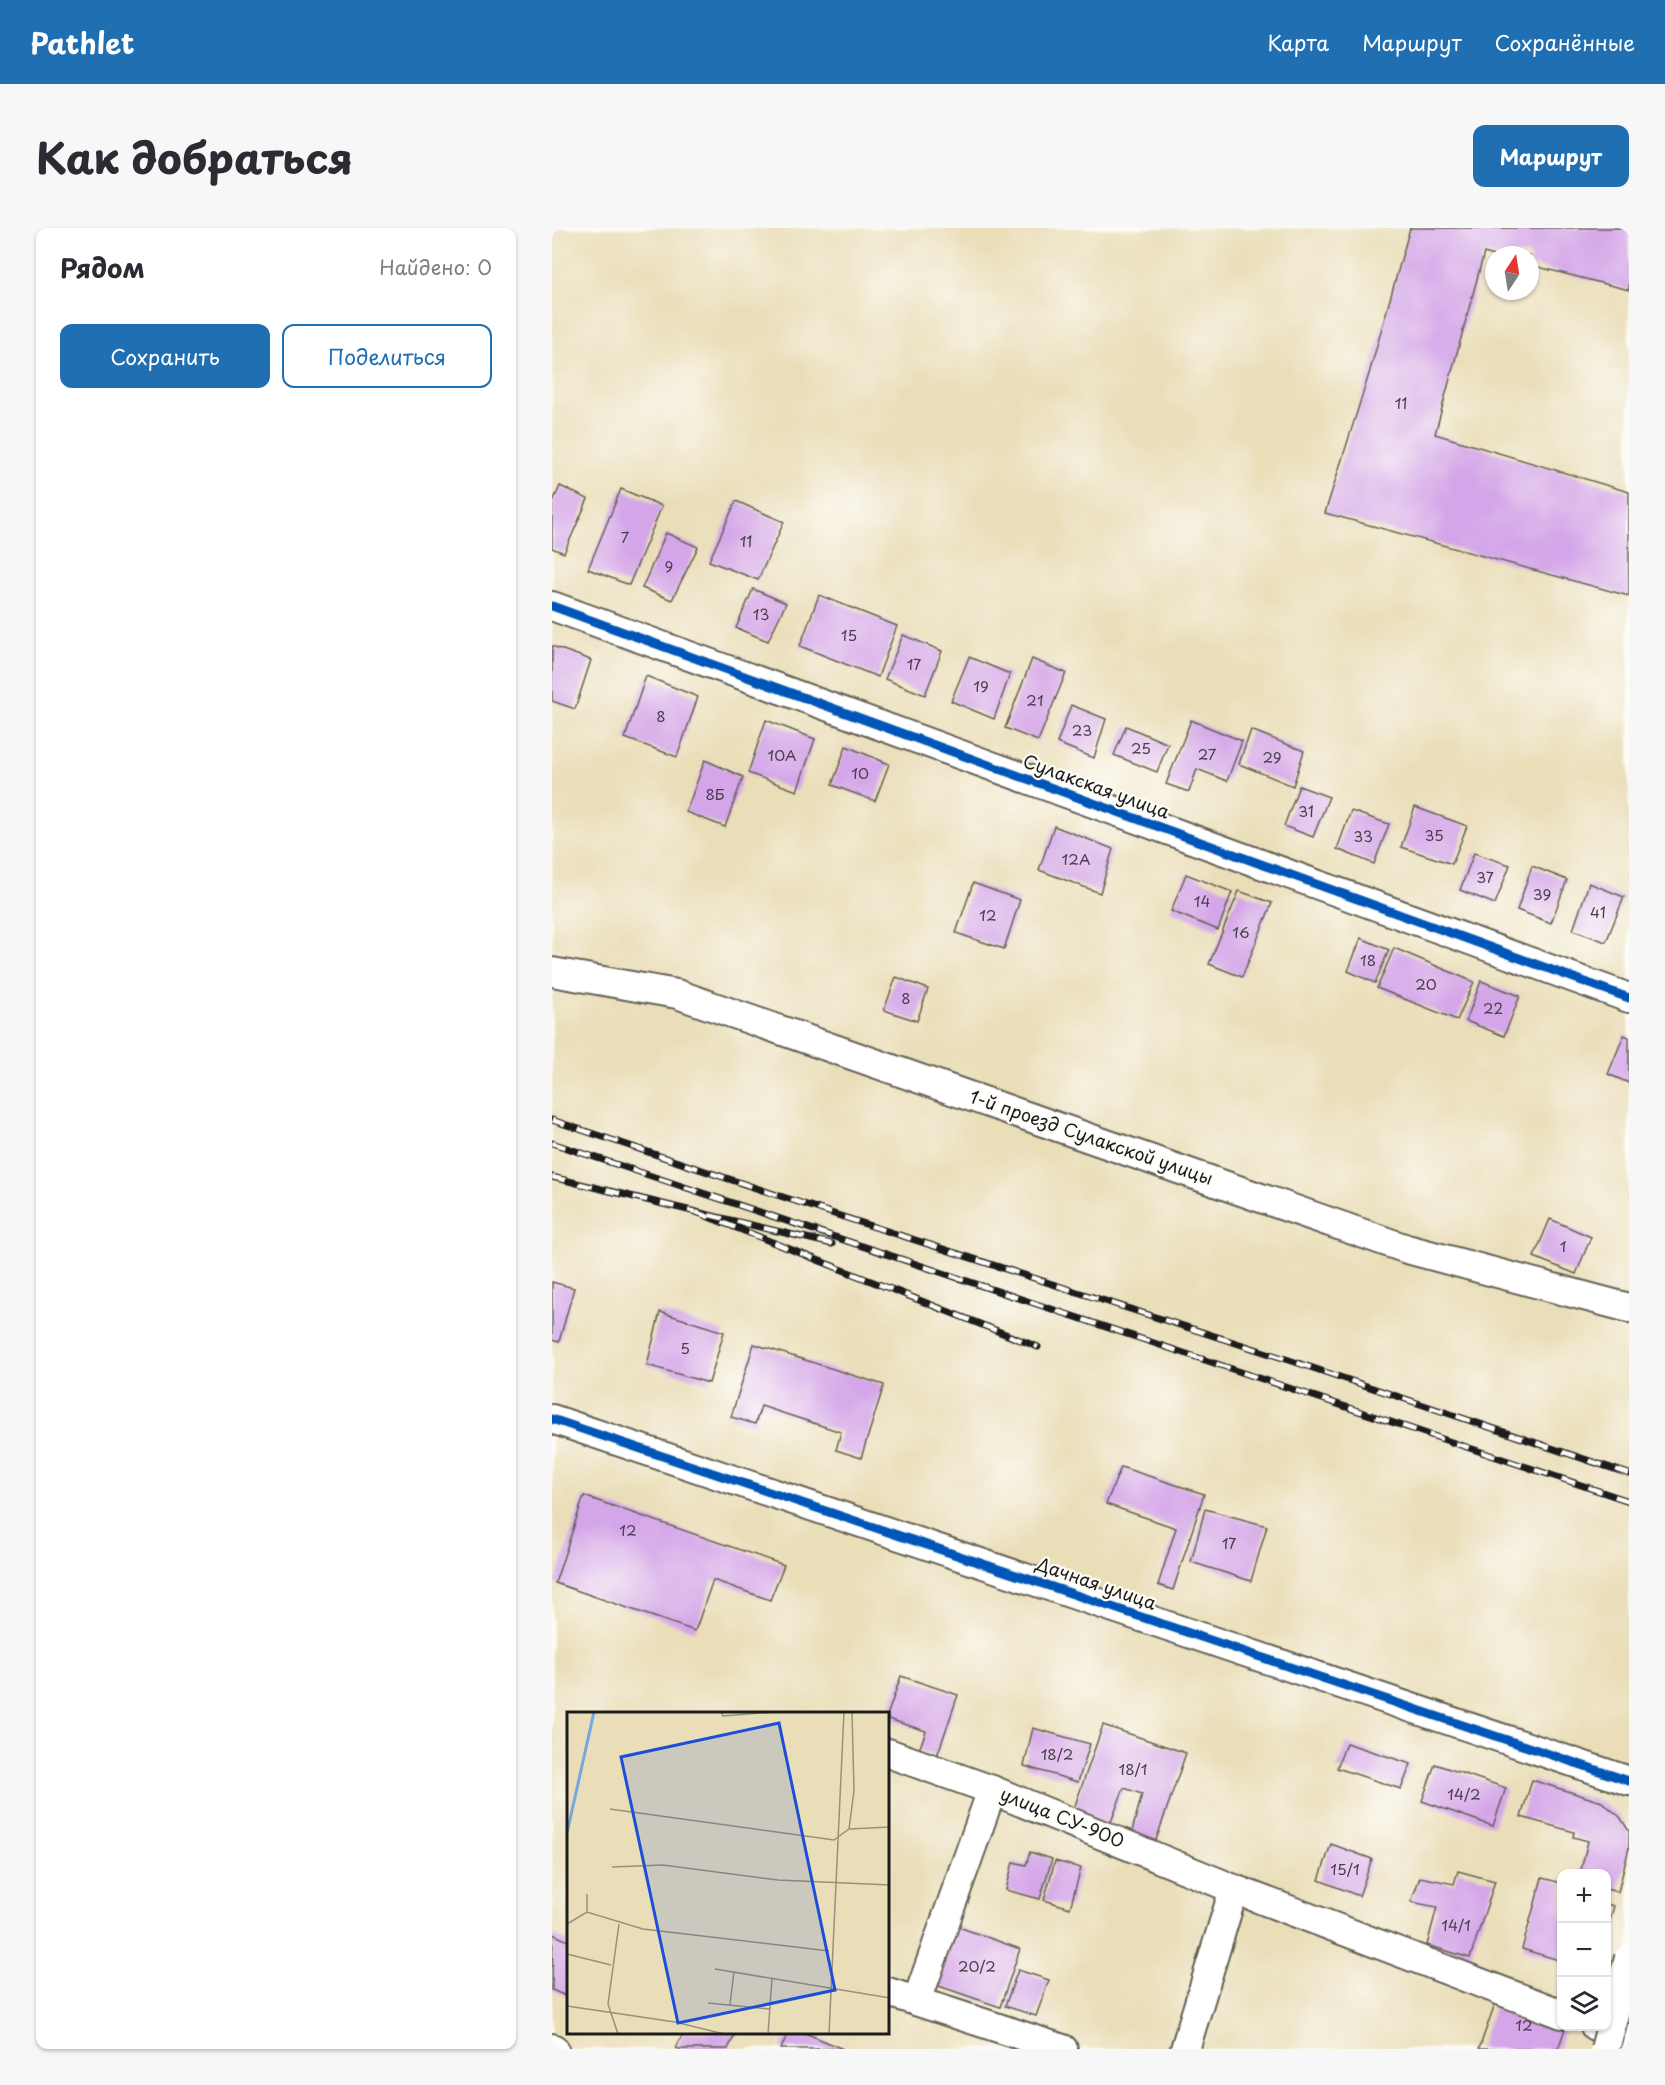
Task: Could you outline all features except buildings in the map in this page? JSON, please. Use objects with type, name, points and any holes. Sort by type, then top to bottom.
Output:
[{"type":"street","name":"Сулакская улица","points":[[552,606],[1629,998]]},
{"type":"street","name":"1-й проезд Сулакской улицы","points":[[552,972],[677,994],[1407,1249],[1629,1308]]},
{"type":"street","name":"Дачная улица","points":[[552,1419],[1629,1781]]},
{"type":"street","name":"улица СУ-900","points":[[890,1754],[992,1790],[1234,1889],[1557,2012]]},
{"type":"street","points":[[916,2001],[992,1790]]},
{"type":"street","points":[[1185,2049],[1234,1889]]},
{"type":"street","points":[[1605,2049],[1629,1958]]},
{"type":"street","points":[[890,1993],[1063,2049]]},
{"type":"street","points":[[1608,2031],[1629,2039]]},
{"type":"railway","points":[[552,1120],[834,1214],[1289,1360],[1629,1474]]},
{"type":"railway","points":[[552,1143],[1629,1501]]},
{"type":"railway","points":[[552,1177],[696,1212]]},
{"type":"railway","points":[[832,1244],[696,1212],[1038,1347]]},
{"type":"cycle path","points":[[552,606],[1629,998]]},
{"type":"cycle path","points":[[552,1419],[1629,1781]]}]
